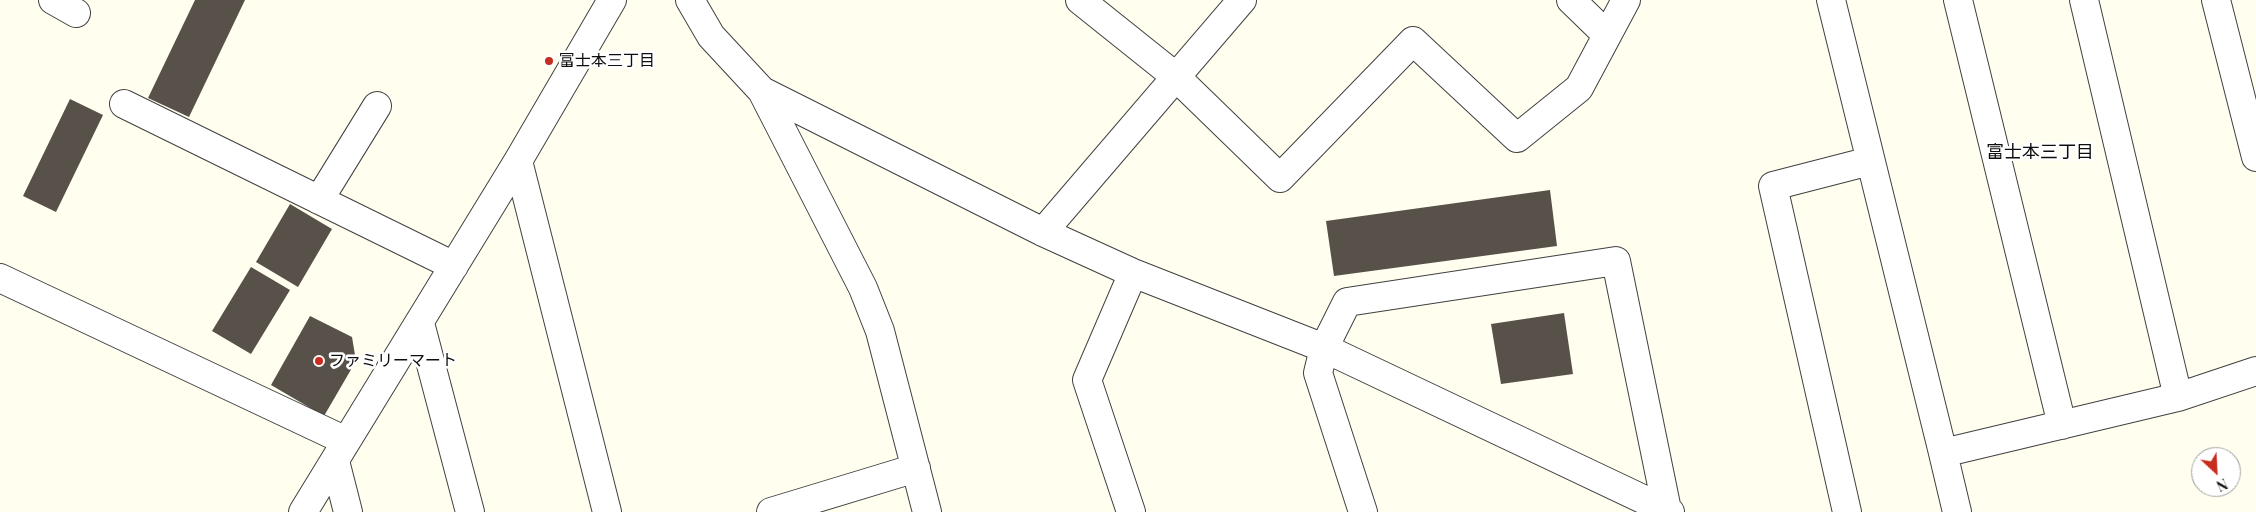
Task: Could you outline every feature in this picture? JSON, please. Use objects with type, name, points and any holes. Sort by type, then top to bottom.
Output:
[{"type":"street","points":[[303,512],[518,162],[612,0]]},
{"type":"street","points":[[690,0],[711,36],[762,91],[863,288],[880,331],[927,512]]},
{"type":"street","points":[[1080,0],[1175,76],[1280,178],[1413,41],[1517,138],[1579,88],[1626,0]]},
{"type":"street","points":[[1043,232],[1242,0]]},
{"type":"street","points":[[1571,0],[1607,35]]},
{"type":"street","points":[[1831,0],[1957,512]]},
{"type":"street","points":[[1958,0],[2062,425]]},
{"type":"street","points":[[2084,0],[2178,397]]},
{"type":"street","points":[[2216,0],[2256,157]]},
{"type":"street","points":[[762,91],[1043,232],[1133,273],[1324,348],[1669,511]]},
{"type":"street","points":[[124,104],[454,266]]},
{"type":"street","points":[[319,200],[377,106]]},
{"type":"street","points":[[1847,512],[1773,186],[1870,161]]},
{"type":"street","points":[[518,162],[607,512]]},
{"type":"street","points":[[1363,512],[1318,373],[1324,348],[1347,302],[1616,261],[1669,511]]},
{"type":"street","points":[[1131,512],[1087,380],[1133,273]]},
{"type":"street","points":[[0,278],[340,451]]},
{"type":"street","points":[[420,323],[470,512]]},
{"type":"street","points":[[1943,453],[2178,397],[2256,371]]},
{"type":"street","points":[[340,451],[348,512]]},
{"type":"street","points":[[771,512],[916,468]]},
{"type":"building","points":[[195,0],[245,0],[189,117],[148,98]]},
{"type":"building","points":[[70,99],[103,115],[56,212],[23,196]]},
{"type":"building","points":[[1550,190],[1557,246],[1334,276],[1326,221]]},
{"type":"building","points":[[290,204],[332,229],[298,287],[256,262]]},
{"type":"building","points":[[251,267],[290,290],[251,354],[212,331]]},
{"type":"building","points":[[1564,313],[1573,374],[1501,384],[1491,324]]},
{"type":"building","points":[[310,316],[352,337],[356,361],[324,416],[271,385]]},
{"type":"place","name":"富士本三丁目","points":[[549,61]]},
{"type":"place","name":"ファミリーマート","points":[[319,361]]},
{"type":"district","name":"富士本三丁目","points":[[2040,152]]}]
